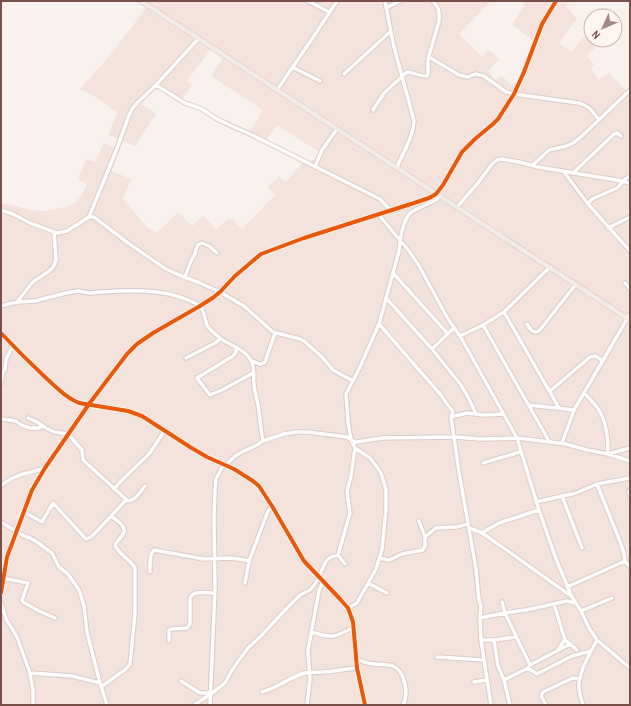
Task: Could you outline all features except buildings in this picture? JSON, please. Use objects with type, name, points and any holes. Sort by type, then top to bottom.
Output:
[{"type":"main road","points":[[141,1],[438,195],[629,317]]},
{"type":"street","points":[[308,1],[329,12]]},
{"type":"street","points":[[277,90],[337,1]]},
{"type":"street","points":[[385,1],[402,76],[413,115],[413,127],[397,167]]},
{"type":"street","points":[[386,8],[400,1]]},
{"type":"street","points":[[373,110],[384,93],[407,72],[427,76],[429,56],[439,21],[438,8],[433,1]]},
{"type":"street","points":[[338,555],[350,513],[347,489],[351,476],[354,448],[348,422],[346,394],[379,324],[399,251],[400,240],[406,218],[410,213],[436,200],[462,152],[498,119],[514,94],[542,24],[556,1]]},
{"type":"street","points":[[344,74],[391,31]]},
{"type":"street","points":[[1,210],[57,233],[66,231],[89,217],[132,109],[199,38]]},
{"type":"street","points":[[429,56],[459,75],[468,77],[475,74],[484,76],[506,92],[585,105],[599,120]]},
{"type":"street","points":[[292,67],[320,81]]},
{"type":"street","points":[[156,85],[184,103],[202,110],[218,120],[250,134],[380,199],[391,211]]},
{"type":"street","points":[[533,165],[549,150],[573,143],[630,90]]},
{"type":"street","points":[[315,167],[322,150],[337,129]]},
{"type":"street","points":[[573,172],[614,134],[617,133],[621,136]]},
{"type":"street","points":[[457,207],[492,164],[501,159],[564,172],[573,172],[630,183]]},
{"type":"street","points":[[564,172],[608,228],[630,251]]},
{"type":"street","points":[[588,204],[592,199],[617,188],[625,178],[630,176]]},
{"type":"street","points":[[1,593],[7,557],[32,490],[45,468],[89,404],[127,354],[137,344],[200,306],[220,292],[261,254],[304,238],[438,195]]},
{"type":"street","points":[[379,215],[418,264],[517,438],[536,502],[567,587],[575,603],[597,640],[609,652],[630,668]]},
{"type":"street","points":[[89,217],[92,216],[172,273],[200,282],[244,306],[276,333],[304,341],[333,370],[353,381]]},
{"type":"street","points":[[608,228],[630,217]]},
{"type":"street","points":[[17,302],[32,282],[50,271],[55,263],[54,232]]},
{"type":"street","points":[[185,277],[198,245],[202,243],[209,246],[217,253]]},
{"type":"street","points":[[460,336],[483,325],[504,312],[550,267]]},
{"type":"street","points":[[393,273],[448,334]]},
{"type":"street","points":[[625,282],[630,289]]},
{"type":"street","points":[[527,324],[532,332],[536,333],[539,331],[576,284]]},
{"type":"street","points":[[1,306],[17,302],[35,301],[78,291],[89,293],[167,293],[200,306],[210,329],[220,338],[246,354],[251,360],[254,372],[254,392],[259,410],[263,441]]},
{"type":"street","points":[[386,298],[432,349],[461,385],[476,414]]},
{"type":"street","points":[[504,312],[559,408]]},
{"type":"street","points":[[562,443],[574,410],[629,317]]},
{"type":"street","points":[[379,324],[444,399],[453,412],[452,417],[459,472],[476,568],[479,600],[481,606],[481,640],[491,705]]},
{"type":"street","points":[[483,325],[549,441]]},
{"type":"street","points":[[432,349],[454,328]]},
{"type":"street","points":[[1,333],[64,395],[79,403],[128,411],[142,416],[190,447],[225,465],[259,486],[300,556],[348,608],[354,627],[357,668],[365,705]]},
{"type":"street","points":[[251,360],[259,364],[266,362],[276,333]]},
{"type":"street","points":[[186,358],[215,343],[220,338]]},
{"type":"street","points":[[1,383],[6,359],[13,346]]},
{"type":"street","points":[[236,348],[236,352],[233,356],[197,378],[210,395],[254,372]]},
{"type":"street","points":[[550,391],[590,356],[596,356],[603,361]]},
{"type":"street","points":[[584,393],[604,420],[608,436],[608,454]]},
{"type":"street","points":[[529,405],[574,410]]},
{"type":"street","points":[[452,417],[466,413],[485,415],[503,414]]},
{"type":"street","points":[[28,418],[54,432],[68,434],[82,450],[83,460],[126,500],[130,501],[136,498],[145,486]]},
{"type":"street","points":[[1,419],[16,421],[30,428],[39,428],[43,426]]},
{"type":"street","points":[[114,489],[149,454],[165,430]]},
{"type":"street","points":[[210,705],[215,593],[214,518],[216,480],[225,465],[235,456],[263,441],[284,434],[308,432],[347,437],[357,442],[382,438],[517,438],[562,443],[630,461]]},
{"type":"street","points":[[348,608],[357,603],[376,569],[382,543],[386,509],[384,482],[379,470],[365,454],[354,448]]},
{"type":"street","points":[[608,454],[630,448]]},
{"type":"street","points":[[483,463],[520,452]]},
{"type":"street","points":[[1,486],[5,481],[45,468]]},
{"type":"street","points":[[536,502],[576,493],[596,484],[630,478]]},
{"type":"street","points":[[596,484],[621,544],[625,561],[630,568]]},
{"type":"street","points":[[630,491],[630,497]]},
{"type":"street","points":[[562,496],[582,548]]},
{"type":"street","points":[[24,512],[42,522],[53,503],[86,539],[91,537],[126,500]]},
{"type":"street","points":[[245,584],[249,561],[268,511],[272,506]]},
{"type":"street","points":[[482,533],[499,523],[539,510]]},
{"type":"street","points":[[101,685],[126,669],[130,664],[135,613],[135,568],[115,545],[125,529],[111,516]]},
{"type":"street","points":[[379,558],[389,560],[402,554],[423,550],[425,546],[425,537],[419,521]]},
{"type":"street","points":[[1,522],[16,532],[37,542],[52,553],[59,567],[68,574],[79,590],[84,606],[87,632],[107,705]]},
{"type":"street","points":[[425,537],[436,528],[468,526],[494,541],[572,597]]},
{"type":"street","points":[[150,572],[151,555],[154,550],[204,559],[239,558],[249,561]]},
{"type":"street","points":[[338,555],[345,564]]},
{"type":"street","points":[[194,705],[225,683],[232,670],[248,648],[300,595],[310,590],[319,577],[326,561],[331,557],[338,555]]},
{"type":"street","points":[[567,587],[625,561]]},
{"type":"street","points":[[3,578],[28,583],[22,600],[23,602],[55,618]]},
{"type":"street","points":[[307,705],[310,679],[308,650],[319,591],[323,581]]},
{"type":"street","points":[[368,583],[387,594]]},
{"type":"street","points":[[168,641],[169,630],[187,628],[189,626],[190,598],[192,595],[198,593],[215,593]]},
{"type":"street","points":[[581,611],[612,598]]},
{"type":"street","points":[[480,618],[567,601],[575,603]]},
{"type":"street","points":[[502,602],[505,613],[529,666],[536,674],[572,656],[591,651]]},
{"type":"street","points":[[1,603],[6,619],[17,637],[30,673],[33,691],[33,705]]},
{"type":"street","points":[[554,604],[564,639],[577,650]]},
{"type":"street","points":[[312,632],[333,637],[354,627]]},
{"type":"street","points":[[481,640],[516,637]]},
{"type":"street","points":[[558,651],[564,639]]},
{"type":"street","points":[[494,640],[498,666],[504,680],[510,705]]},
{"type":"street","points":[[583,705],[579,687],[580,679],[585,663],[597,640]]},
{"type":"street","points":[[504,680],[570,644]]},
{"type":"street","points":[[437,657],[484,660]]},
{"type":"street","points":[[356,659],[374,664],[395,667],[403,678],[406,687],[406,697],[403,705]]},
{"type":"street","points":[[262,692],[293,677],[310,672],[357,668]]},
{"type":"street","points":[[30,673],[72,676],[90,680],[101,685]]},
{"type":"street","points":[[546,705],[541,696],[543,692],[573,678],[580,679]]},
{"type":"street","points":[[474,682],[487,680]]},
{"type":"street","points":[[181,681],[200,693],[211,694]]},
{"type":"shaded area","points":[[146,1],[491,1],[459,34],[482,57],[489,50],[499,59],[488,71],[496,80],[502,76],[514,87],[521,75],[532,40],[512,24],[525,5],[521,1],[569,1],[566,6],[577,19],[559,43],[571,52],[583,38],[583,48],[595,48],[587,56],[594,65],[591,69],[599,80],[609,73],[626,90],[630,87],[630,317]]},
{"type":"shaded area","points":[[146,8],[211,49],[187,81],[192,85],[180,103],[156,88],[140,103],[156,114],[135,146],[108,135],[117,113],[97,98],[80,89],[112,53]]},
{"type":"shaded area","points":[[223,58],[630,322],[630,705],[1,705],[1,203],[31,210],[45,211],[67,207],[76,202],[82,195],[87,184],[78,180],[86,159],[95,162],[104,143],[120,149],[112,171],[131,179],[123,199],[146,226],[157,233],[178,212],[192,226],[203,216],[216,229],[230,217],[242,229],[275,195],[268,187],[279,176],[286,182],[305,160],[314,160],[319,152],[277,125],[264,143],[248,134],[263,110],[211,76]]},
{"type":"cycle path","points":[[1,593],[7,557],[32,490],[45,468],[89,404],[127,354],[137,344],[153,333],[214,297],[235,276],[261,254],[304,238],[429,198],[436,194],[443,185],[462,152],[498,119],[514,94],[542,24],[556,1]]},
{"type":"cycle path","points":[[1,333],[28,361],[65,395],[74,401],[128,411],[142,416],[190,447],[207,457],[234,469],[259,486],[304,561],[348,608],[353,622],[357,668],[365,705]]}]
